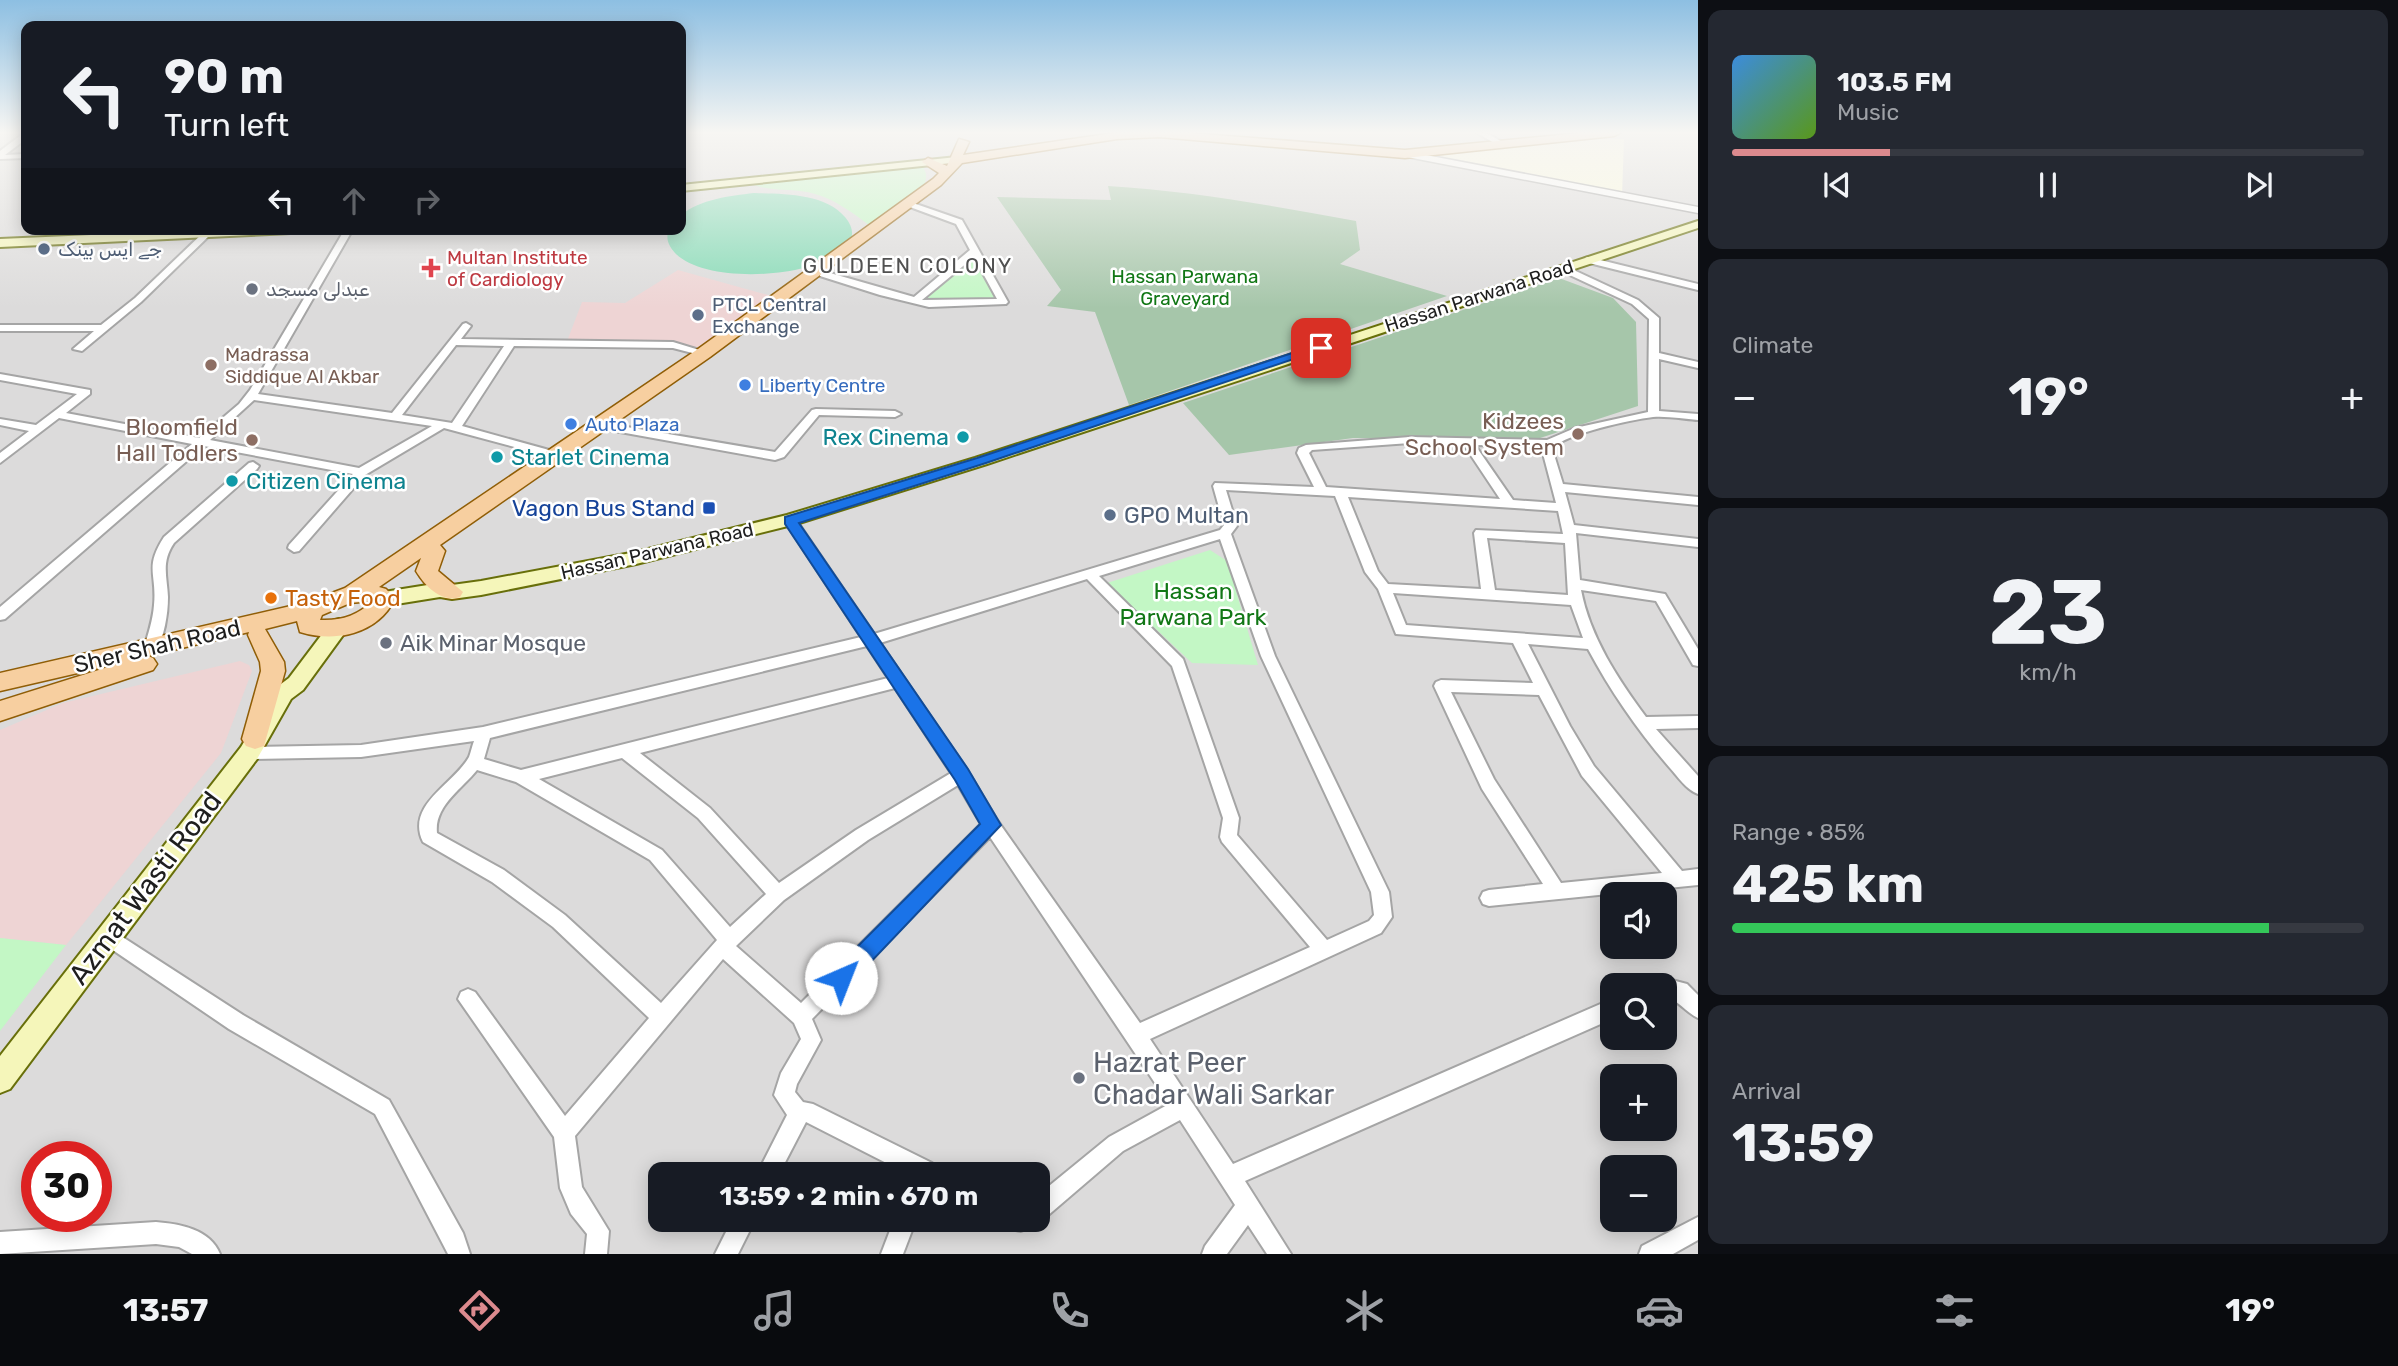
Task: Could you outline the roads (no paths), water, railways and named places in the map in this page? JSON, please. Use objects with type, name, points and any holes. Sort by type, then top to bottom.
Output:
[{"type":"main road","points":[[321,621],[351,595],[412,555],[439,544],[609,427],[823,274],[845,253],[927,192]]},
{"type":"main road","points":[[321,621],[367,618],[381,600],[439,544],[556,455],[704,353],[929,192]]},
{"type":"main road","name":"Hassan Parwana Road","points":[[381,600],[440,596],[636,558],[790,520],[981,461],[1698,225]]},
{"type":"main road","points":[[0,243],[184,235]]},
{"type":"main road","points":[[439,544],[427,571],[433,580],[452,592]]},
{"type":"main road","points":[[351,595],[381,600]]},
{"type":"main road","name":"Sher Shah Road","points":[[0,681],[151,648],[321,621]]},
{"type":"main road","name":"Sher Shah Road","points":[[0,711],[125,669],[321,621]]},
{"type":"main road","name":"Azmat Wasti Road","points":[[0,1079],[252,746],[284,693],[296,684],[321,621]]},
{"type":"main road","points":[[252,746],[273,671],[272,662],[259,635]]},
{"type":"street","points":[[1598,192],[1698,211]]},
{"type":"street","points":[[823,274],[915,301],[974,304],[1003,302],[957,219],[913,205]]},
{"type":"street","points":[[78,349],[206,235]]},
{"type":"street","points":[[0,615],[202,442],[251,396],[345,235]]},
{"type":"street","points":[[915,301],[976,250]]},
{"type":"street","points":[[1588,260],[1698,287]]},
{"type":"street","points":[[1562,268],[1635,302],[1654,318],[1654,414]]},
{"type":"street","points":[[395,417],[466,326]]},
{"type":"street","points":[[0,328],[103,328]]},
{"type":"street","points":[[454,342],[673,345],[704,353]]},
{"type":"street","points":[[294,548],[361,472],[449,426],[511,343]]},
{"type":"street","points":[[1654,355],[1698,365]]},
{"type":"street","points":[[0,377],[86,392],[0,459]]},
{"type":"street","points":[[251,396],[449,426],[556,455]]},
{"type":"street","points":[[609,427],[775,456],[780,455],[816,412],[895,414]]},
{"type":"street","points":[[1322,491],[1303,453],[1303,450],[1310,447],[1401,440],[1547,443],[1585,429],[1654,414],[1698,417]]},
{"type":"street","points":[[58,415],[361,472]]},
{"type":"street","points":[[0,422],[39,429]]},
{"type":"street","points":[[1467,441],[1509,503]]},
{"type":"street","points":[[1547,443],[1569,534],[1576,600],[1593,643],[1642,723],[1677,767],[1698,788]]},
{"type":"street","points":[[151,648],[161,603],[156,564],[159,554],[169,540],[253,466]]},
{"type":"street","points":[[252,746],[361,751],[484,733],[872,640],[1224,533],[1231,526],[1219,486],[1564,507]]},
{"type":"street","points":[[1558,487],[1698,501]]},
{"type":"street","points":[[1340,492],[1372,572],[1384,588],[1401,630],[1593,643]]},
{"type":"street","points":[[790,520],[961,775],[991,825],[1136,1035],[1280,1254]]},
{"type":"street","points":[[1136,1035],[1375,927],[1383,916],[1380,892],[1268,656],[1224,533]]},
{"type":"street","points":[[1489,595],[1480,533],[1569,534],[1698,543]]},
{"type":"street","points":[[1091,575],[1178,663],[1231,818],[1228,837],[1324,950]]},
{"type":"street","points":[[1573,584],[1660,597],[1698,661]]},
{"type":"street","points":[[1384,588],[1576,600]]},
{"type":"street","points":[[1518,638],[1588,771],[1678,879]]},
{"type":"street","points":[[521,777],[897,682]]},
{"type":"street","points":[[1544,689],[1441,686],[1488,785],[1557,891]]},
{"type":"street","points":[[1642,723],[1698,722]]},
{"type":"street","points":[[484,733],[475,762],[431,811],[426,826],[429,837],[498,876],[550,914],[662,1017]]},
{"type":"street","points":[[625,751],[704,813],[778,894]]},
{"type":"street","points":[[475,762],[521,777],[656,855],[726,944],[801,1016],[811,1040],[788,1080],[784,1095],[799,1113]]},
{"type":"street","points":[[564,1133],[726,944],[778,894],[862,835],[961,775]]},
{"type":"street","points":[[801,1016],[991,825]]},
{"type":"street","points":[[1489,898],[1698,877]]},
{"type":"street","points":[[107,936],[236,1022],[382,1107],[455,1241],[459,1254]]},
{"type":"street","points":[[1677,990],[1698,1008]]},
{"type":"street","points":[[468,999],[564,1133],[571,1188],[579,1206],[598,1231],[596,1254]]},
{"type":"street","points":[[1229,1177],[1600,1014]]},
{"type":"street","points":[[1050,1199],[1116,1144],[1184,1107]]},
{"type":"street","points":[[774,1162],[799,1113],[806,1111],[905,1162]]},
{"type":"street","points":[[1213,1254],[1248,1206]]},
{"type":"street","points":[[1650,1254],[1698,1228]]},
{"type":"street","points":[[726,1254],[738,1232]]},
{"type":"street","points":[[892,1254],[900,1232]]},
{"type":"street","points":[[0,1243],[156,1233],[179,1235],[196,1241],[209,1254]]},
{"type":"place","name":"جے ایس بینک","points":[[44,249]]},
{"type":"place","name":"Multan Institute of Cardiology","points":[[431,268]]},
{"type":"place","name":"عبدلی مسجد","points":[[252,289]]},
{"type":"place","name":"PTCL Central Exchange","points":[[698,315]]},
{"type":"place","name":"Madrassa Siddique Al Akbar","points":[[211,365]]},
{"type":"place","name":"Liberty Centre","points":[[745,385]]},
{"type":"place","name":"Auto Plaza","points":[[571,424]]},
{"type":"place","name":"Kidzees School System","points":[[1578,434]]},
{"type":"place","name":"Rex Cinema","points":[[963,437]]},
{"type":"place","name":"Bloomfield Hall Todlers","points":[[252,440]]},
{"type":"place","name":"Starlet Cinema","points":[[497,457]]},
{"type":"place","name":"Citizen Cinema","points":[[232,481]]},
{"type":"place","name":"Vagon Bus Stand","points":[[709,508]]},
{"type":"place","name":"GPO Multan","points":[[1110,515]]},
{"type":"place","name":"Tasty Food","points":[[271,598]]},
{"type":"place","name":"Aik Minar Mosque","points":[[386,643]]},
{"type":"place","name":"Hazrat Peer Chadar Wali Sarkar","points":[[1079,1078]]},
{"type":"district","name":"GULDEEN COLONY","points":[[908,265]]},
{"type":"park label","name":"Hassan Parwana Graveyard","points":[[1185,287]]},
{"type":"park label","name":"Hassan Parwana Park","points":[[1193,604]]}]
